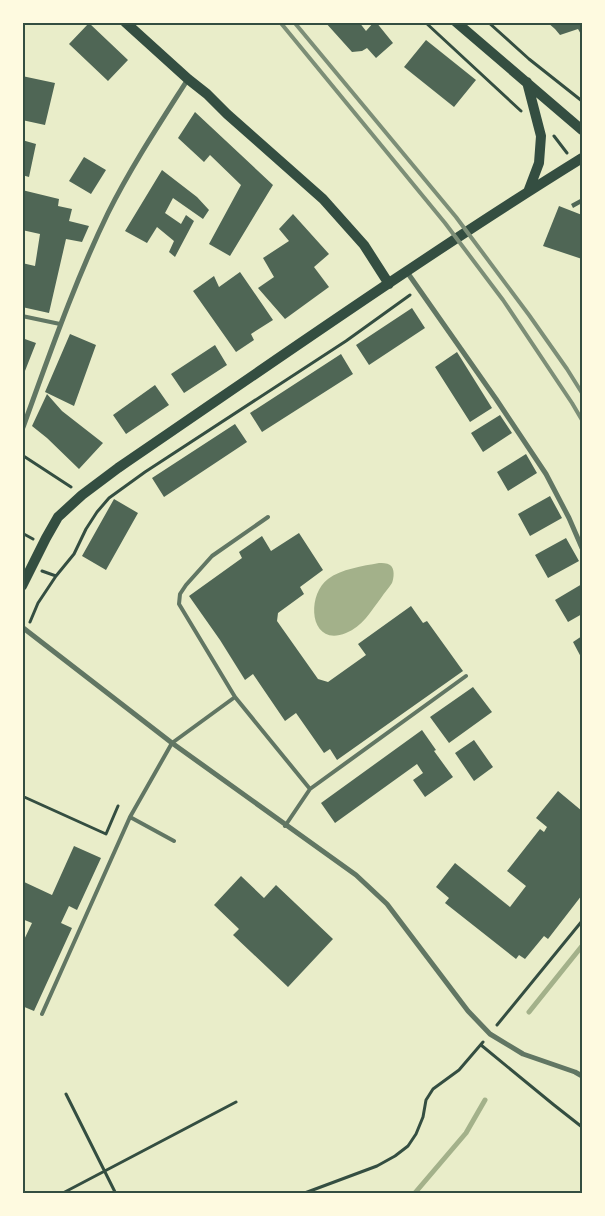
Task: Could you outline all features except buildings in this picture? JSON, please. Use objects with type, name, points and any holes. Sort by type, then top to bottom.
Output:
[{"type":"main road","points":[[125,22],[188,79],[208,94],[227,114],[323,199],[364,244],[388,284]]},
{"type":"main road","points":[[456,22],[582,130]]},
{"type":"main road","points":[[527,82],[541,136],[539,163],[528,192]]},
{"type":"main road","points":[[22,586],[42,544],[58,517],[82,495],[118,468],[388,284],[578,161]]},
{"type":"street","points":[[22,430],[77,281],[108,213],[147,143],[188,79]]},
{"type":"street","points":[[407,272],[546,474],[582,548]]},
{"type":"street","points":[[24,628],[172,743],[285,826],[356,875],[387,904],[468,1011],[490,1034],[523,1054],[582,1076]]},
{"type":"lane","points":[[22,316],[60,324]]},
{"type":"lane","points":[[268,517],[212,556],[186,584],[180,594],[179,604],[235,697],[310,789]]},
{"type":"lane","points":[[285,826],[310,789],[466,676]]},
{"type":"lane","points":[[42,1014],[130,817],[172,743],[235,697]]},
{"type":"lane","points":[[130,817],[174,841]]},
{"type":"path","points":[[425,22],[522,112]]},
{"type":"path","points":[[488,22],[529,59],[582,101]]},
{"type":"path","points":[[541,136],[555,136],[578,161]]},
{"type":"path","points":[[24,628],[56,576],[74,554],[97,512],[109,498],[145,472],[346,341],[418,289]]},
{"type":"path","points":[[22,455],[82,495]]},
{"type":"path","points":[[22,796],[106,834],[118,806]]},
{"type":"path","points":[[302,1194],[377,1166],[408,1146],[416,1134],[423,1117],[426,1100],[433,1089],[458,1070],[481,1045],[582,921]]},
{"type":"path","points":[[481,1045],[582,1127]]},
{"type":"path","points":[[66,1094],[116,1194]]},
{"type":"path","points":[[61,1194],[236,1102]]},
{"type":"shaded area","points":[[379,563],[392,566],[393,578],[391,585],[370,613],[357,627],[346,633],[334,636],[324,633],[318,627],[314,607],[316,596],[321,587],[328,579],[339,573],[352,568]]},
{"type":"waterway","points":[[529,1012],[582,946]]},
{"type":"waterway","points":[[414,1194],[466,1133],[485,1100]]},
{"type":"railway","points":[[280,22],[445,223],[503,300],[582,420]]},
{"type":"railway","points":[[294,22],[456,217],[529,315],[582,393]]}]
